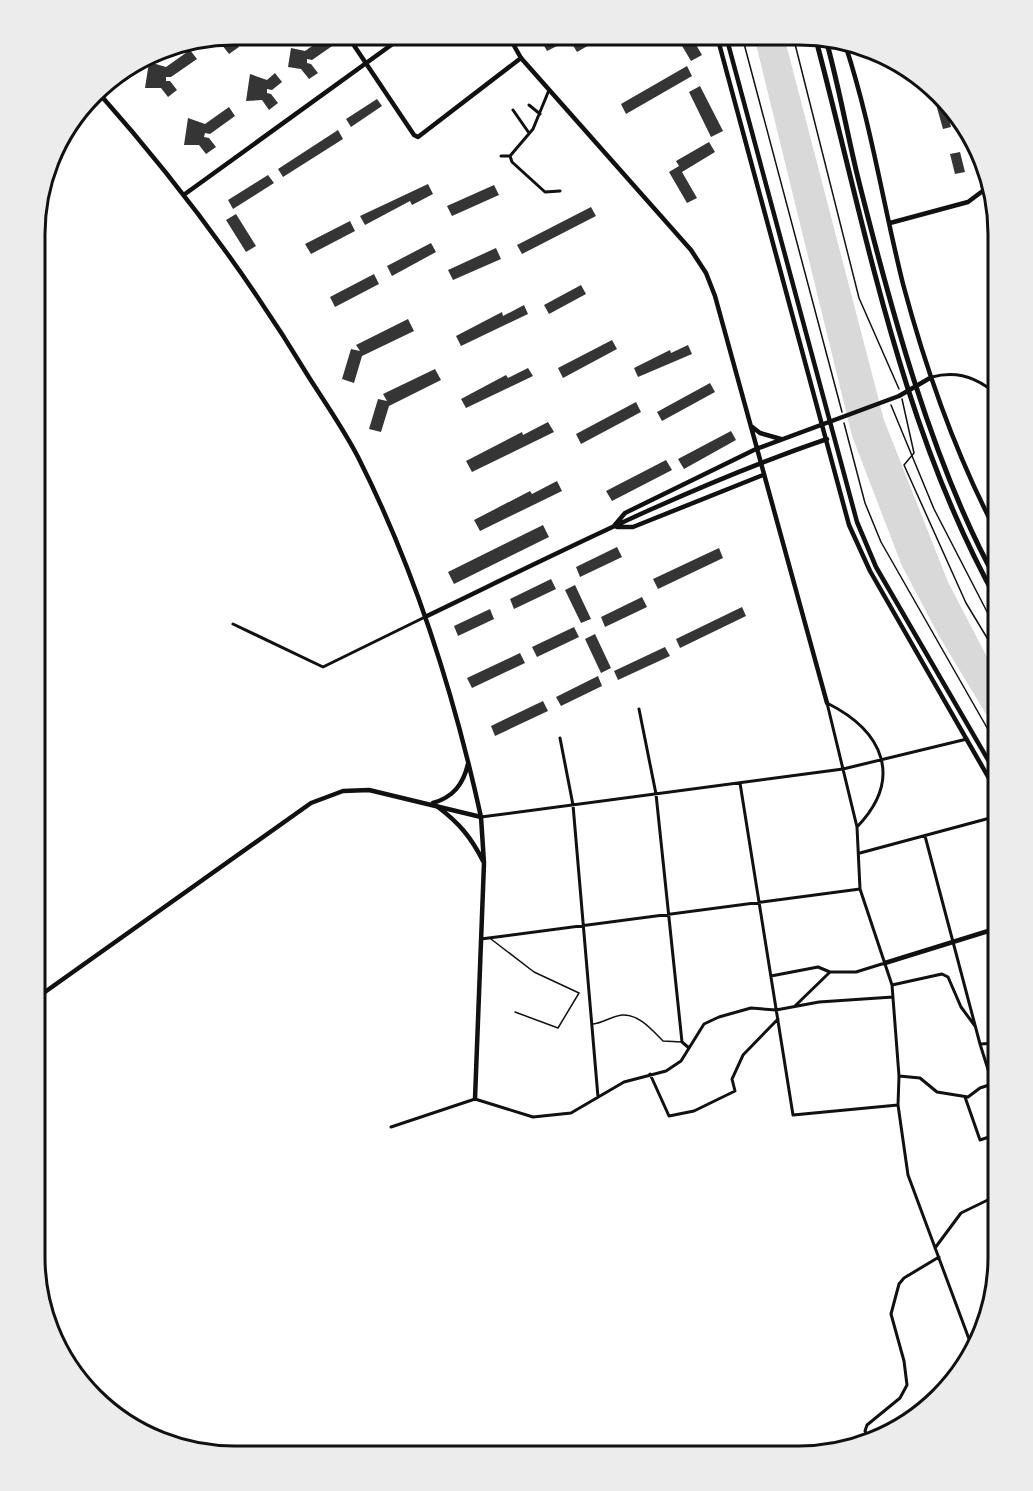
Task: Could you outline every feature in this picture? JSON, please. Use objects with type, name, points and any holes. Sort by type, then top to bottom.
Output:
[{"type":"highway","points":[[817,46],[855,204],[916,415],[955,514],[988,582]]},
{"type":"highway","points":[[828,48],[858,176],[925,413],[958,498],[988,562]]},
{"type":"main road","points":[[354,45],[414,135],[420,137],[521,58]]},
{"type":"main road","points":[[185,194],[391,45]]},
{"type":"main road","points":[[514,45],[521,58],[691,250],[706,273],[715,296],[827,702]]},
{"type":"main road","points":[[719,45],[824,440],[849,525],[870,572],[988,776]]},
{"type":"main road","points":[[728,45],[832,437],[857,522],[876,567],[988,760]]},
{"type":"main road","points":[[847,51],[861,94],[903,283],[930,378],[970,478],[988,515]]},
{"type":"main road","points":[[103,98],[185,194],[264,303],[357,456],[427,616],[469,762],[481,817],[484,863],[475,1099]]},
{"type":"main road","points":[[890,224],[968,202],[983,191]]},
{"type":"main road","points":[[613,527],[625,513],[756,449],[888,399],[930,378]]},
{"type":"main road","points":[[750,425],[760,432],[781,440]]},
{"type":"main road","points":[[427,616],[613,527],[757,463],[832,437]]},
{"type":"main road","points":[[613,527],[633,527],[763,475]]},
{"type":"main road","points":[[433,803],[448,798],[464,780],[469,762]]},
{"type":"main road","points":[[45,992],[311,803],[343,791],[369,790],[433,803],[481,817]]},
{"type":"main road","points":[[433,803],[459,823],[472,839],[484,863]]},
{"type":"main road","points":[[885,963],[988,931]]},
{"type":"street","points":[[501,156],[510,156],[530,133],[549,90]]},
{"type":"street","points":[[529,105],[540,114]]},
{"type":"street","points":[[513,110],[530,133]]},
{"type":"street","points":[[510,156],[512,162],[545,192],[560,191]]},
{"type":"street","points":[[930,378],[948,372],[978,381],[988,388]]},
{"type":"street","points":[[233,624],[323,667],[427,616]]},
{"type":"street","points":[[827,702],[841,710],[857,724],[879,750],[883,761],[879,801],[857,827]]},
{"type":"street","points":[[827,702],[857,827],[860,889],[892,985],[899,1076],[898,1106],[908,1175],[969,1340]]},
{"type":"street","points":[[639,709],[656,794],[682,1042],[689,1048]]},
{"type":"street","points":[[560,738],[573,805],[598,1097]]},
{"type":"street","points":[[481,817],[843,769],[967,739]]},
{"type":"street","points":[[740,783],[794,1115],[898,1106]]},
{"type":"street","points":[[860,853],[988,819]]},
{"type":"street","points":[[925,836],[988,1070]]},
{"type":"street","points":[[481,939],[860,889]]},
{"type":"street","points":[[771,976],[818,967],[830,972],[856,972],[885,963]]},
{"type":"street","points":[[795,1005],[830,972]]},
{"type":"street","points":[[892,985],[942,974],[948,977],[961,1007],[975,1026]]},
{"type":"street","points":[[391,1127],[475,1099],[533,1117],[571,1113],[624,1082],[666,1071],[681,1061],[704,1024],[719,1017],[751,1008],[776,1010],[795,1005],[893,997]]},
{"type":"street","points":[[650,1074],[669,1116],[694,1111],[735,1091],[732,1079],[743,1054],[778,1019]]},
{"type":"street","points":[[980,1044],[988,1044]]},
{"type":"street","points":[[899,1076],[920,1078],[937,1092],[965,1097],[988,1086]]},
{"type":"street","points":[[965,1097],[980,1140],[988,1137]]},
{"type":"street","points":[[935,1248],[960,1213],[988,1200]]},
{"type":"street","points":[[867,1434],[865,1431],[867,1425],[900,1398],[906,1385],[904,1361],[891,1314],[899,1284],[904,1278],[939,1257]]},
{"type":"lane","points":[[491,938],[540,976],[579,993],[558,1028],[515,1012]]},
{"type":"lane","points":[[592,1024],[620,1016],[630,1016],[645,1023],[663,1041],[682,1042]]},
{"type":"path","points":[[744,45],[865,503],[881,542],[906,589],[988,730]]},
{"type":"path","points":[[795,45],[859,298],[896,382]]},
{"type":"path","points":[[888,399],[934,509],[988,614]]},
{"type":"path","points":[[906,409],[914,453],[904,465],[966,603],[988,639]]},
{"type":"shaded area","points":[[756,45],[786,45],[884,420],[948,582],[988,659],[988,717],[939,636],[902,566],[852,436]]},
{"type":"building","points":[[237,45],[239,47],[229,54],[223,46]]},
{"type":"building","points":[[314,45],[334,45],[312,60],[307,59],[307,63],[311,64],[318,73],[309,79],[301,69],[288,67],[291,48],[305,51]]},
{"type":"building","points":[[544,45],[556,45],[557,46],[547,51]]},
{"type":"building","points":[[573,45],[589,45],[577,52]]},
{"type":"building","points":[[682,45],[696,45],[702,55],[691,61]]},
{"type":"building","points":[[190,50],[197,59],[171,77],[166,77],[166,81],[170,81],[177,90],[168,97],[161,88],[145,88],[149,65],[152,63],[166,67]]},
{"type":"building","points":[[687,66],[692,76],[626,114],[621,104]]},
{"type":"building","points":[[275,73],[282,82],[272,90],[267,89],[267,93],[271,94],[278,103],[269,110],[262,100],[246,101],[250,74],[267,80]]},
{"type":"building","points":[[700,86],[723,131],[711,137],[689,92]]},
{"type":"building","points":[[377,99],[382,106],[351,127],[346,119]]},
{"type":"building","points":[[936,103],[949,120],[951,127],[943,129]]},
{"type":"building","points":[[229,107],[235,116],[210,134],[205,133],[204,137],[209,138],[216,147],[206,154],[199,145],[184,145],[188,118],[205,124]]},
{"type":"building","points":[[338,130],[343,139],[283,177],[278,169]]},
{"type":"building","points":[[709,142],[715,152],[682,172],[697,198],[687,203],[669,172],[679,166],[676,161]]},
{"type":"building","points":[[960,152],[965,172],[955,174],[950,154]]},
{"type":"building","points":[[268,175],[274,183],[233,209],[228,200]]},
{"type":"building","points":[[428,184],[433,194],[412,205],[410,201],[365,225],[360,216]]},
{"type":"building","points":[[494,185],[499,195],[452,216],[447,206]]},
{"type":"building","points":[[591,207],[596,216],[522,254],[517,245]]},
{"type":"building","points":[[236,214],[256,246],[246,252],[226,220]]},
{"type":"building","points":[[350,221],[355,231],[311,254],[305,244]]},
{"type":"building","points":[[431,243],[436,252],[392,276],[387,266]]},
{"type":"building","points":[[496,248],[501,259],[453,280],[448,270]]},
{"type":"building","points":[[374,274],[379,284],[335,307],[330,297]]},
{"type":"building","points":[[581,285],[586,294],[549,314],[544,305]]},
{"type":"building","points":[[524,305],[528,314],[461,346],[456,336],[502,312],[503,316]]},
{"type":"building","points":[[408,319],[414,331],[362,356],[354,383],[342,379],[351,349],[360,351],[356,345]]},
{"type":"building","points":[[612,340],[617,349],[563,378],[558,368]]},
{"type":"building","points":[[688,345],[692,354],[638,377],[634,368],[670,350],[671,353]]},
{"type":"building","points":[[528,368],[533,376],[466,408],[461,399],[506,375],[508,378]]},
{"type":"building","points":[[435,369],[441,380],[389,406],[381,432],[369,429],[378,399],[387,401],[383,394]]},
{"type":"building","points":[[710,383],[715,392],[662,421],[657,412]]},
{"type":"building","points":[[636,402],[641,412],[581,444],[576,434]]},
{"type":"building","points":[[548,422],[554,432],[472,472],[466,461],[522,432],[523,435]]},
{"type":"building","points":[[731,431],[736,440],[684,469],[678,459]]},
{"type":"building","points":[[666,460],[672,470],[612,501],[606,491]]},
{"type":"building","points":[[557,481],[562,491],[480,531],[474,520],[530,491],[532,494]]},
{"type":"building","points":[[543,525],[549,537],[454,584],[448,572]]},
{"type":"building","points":[[617,547],[622,557],[580,577],[576,567]]},
{"type":"building","points":[[719,548],[723,558],[658,589],[653,579]]},
{"type":"building","points":[[551,579],[556,589],[514,609],[510,599]]},
{"type":"building","points":[[575,585],[591,619],[581,623],[565,590]]},
{"type":"building","points":[[642,597],[647,607],[605,627],[601,617]]},
{"type":"building","points":[[742,607],[746,616],[680,648],[676,639]]},
{"type":"building","points":[[490,609],[494,619],[458,636],[454,626]]},
{"type":"building","points":[[574,627],[579,637],[537,657],[532,647]]},
{"type":"building","points":[[595,634],[611,668],[601,673],[585,639]]},
{"type":"building","points":[[665,647],[670,656],[618,680],[614,671]]},
{"type":"building","points":[[520,653],[525,663],[472,688],[467,678]]},
{"type":"building","points":[[598,676],[602,686],[561,706],[556,697]]},
{"type":"building","points":[[543,701],[548,711],[495,736],[491,726]]}]
